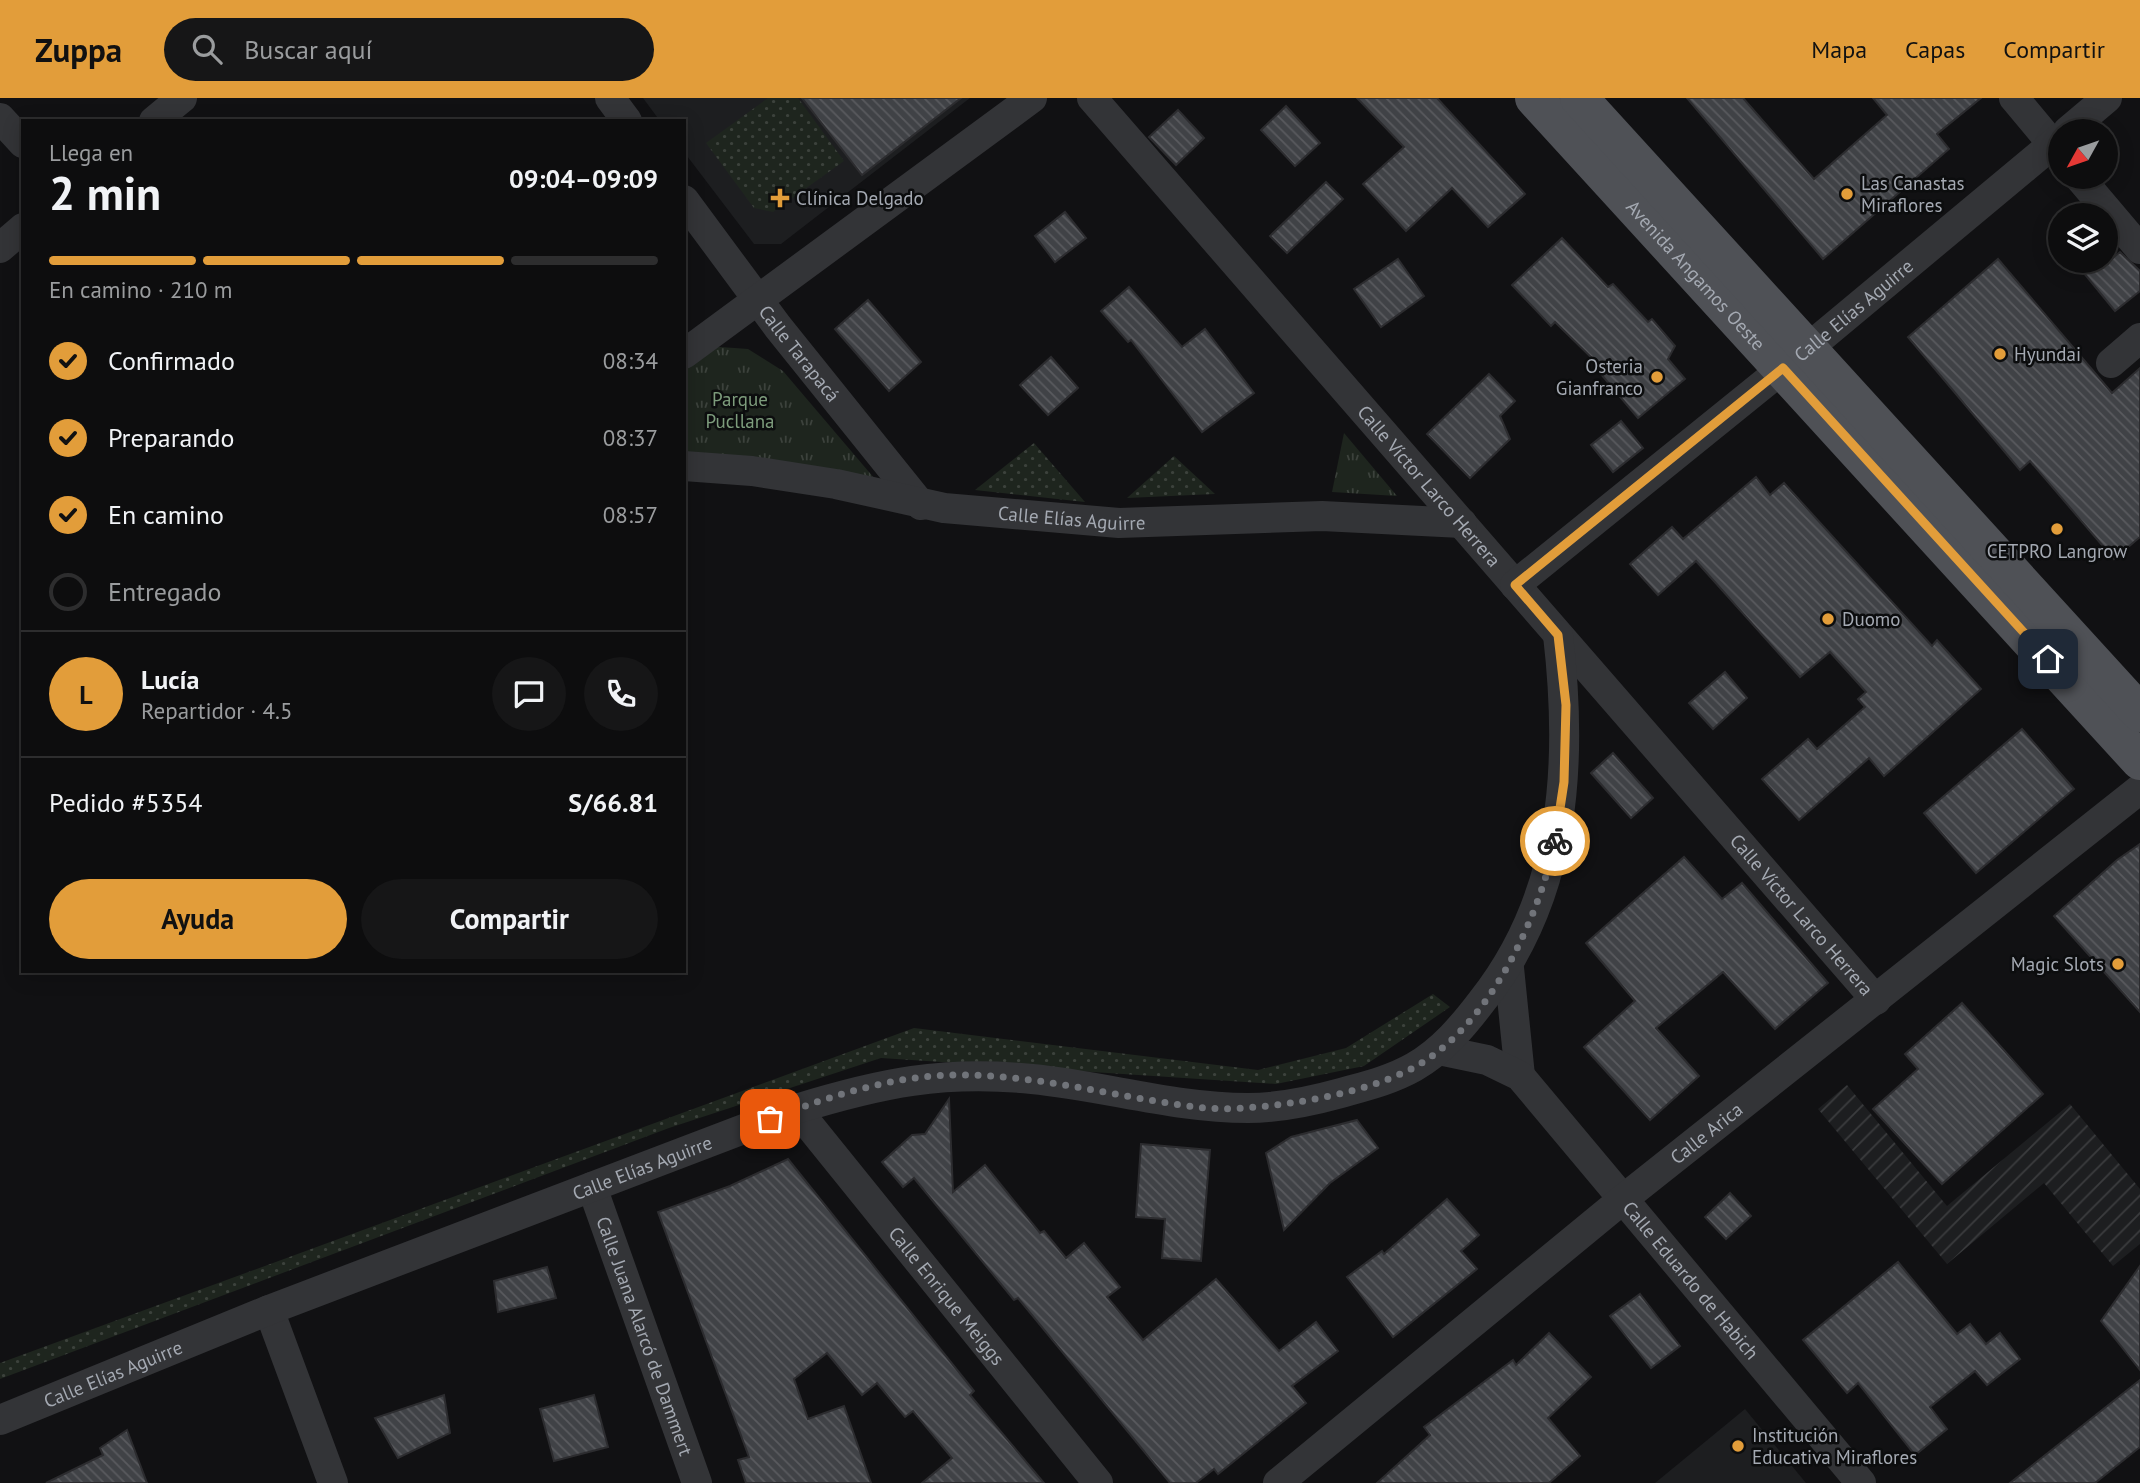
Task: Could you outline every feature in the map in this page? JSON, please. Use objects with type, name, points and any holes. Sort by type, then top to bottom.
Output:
[{"type":"main road","name":"Avenida Angamos Oeste","points":[[1534,98],[1795,358],[2140,713]]},
{"type":"main road","name":"Avenida Angamos Oeste","points":[[1579,98],[1795,358],[2140,761]]},
{"type":"street","points":[[156,119],[182,98]]},
{"type":"street","points":[[610,98],[626,119]]},
{"type":"street","points":[[686,353],[1032,98]]},
{"type":"street","name":"Calle Víctor Larco Herrera","points":[[1092,98],[1876,1000]]},
{"type":"street","points":[[2014,98],[2048,131]]},
{"type":"street","name":"Calle Elías Aguirre","points":[[2085,119],[2108,98]]},
{"type":"street","points":[[0,118],[21,141]]},
{"type":"street","name":"Calle Elías Aguirre","points":[[1515,585],[2048,152]]},
{"type":"street","points":[[2090,189],[2140,249]]},
{"type":"street","name":"Calle Tarapacá","points":[[686,203],[757,300],[921,505]]},
{"type":"street","points":[[0,248],[21,231]]},
{"type":"street","points":[[2111,363],[2140,338]]},
{"type":"street","name":"Calle Elías Aguirre","points":[[686,466],[752,471],[836,484],[921,505],[1119,523],[1322,516],[1462,523]]},
{"type":"street","name":"Calle Elías Aguirre","points":[[0,1420],[269,1310],[796,1109],[869,1086],[949,1075],[1033,1079],[1199,1108],[1252,1108],[1319,1099],[1383,1082],[1414,1067],[1439,1050],[1509,968],[1538,904],[1554,844],[1564,782],[1566,705],[1558,635]]},
{"type":"street","name":"Calle Arica","points":[[1279,1483],[1622,1200],[2140,789]]},
{"type":"street","points":[[1509,968],[1520,1076]]},
{"type":"street","name":"Calle Eduardo de Habich","points":[[1439,1050],[1487,1060],[1520,1076],[1861,1483]]},
{"type":"street","name":"Calle Enrique Meiggs","points":[[796,1109],[1098,1483]]},
{"type":"street","name":"Calle Juana Alarcó de Dammert","points":[[592,1187],[697,1483]]},
{"type":"street","points":[[269,1310],[333,1483]]},
{"type":"shaded area","name":"Clínica Delgado","points":[[643,98],[970,98],[781,244],[754,244],[686,155],[686,119],[659,119]]},
{"type":"shaded area","points":[[1847,1085],[1947,1206],[2070,1104],[2140,1189],[2140,1244],[2113,1266],[2044,1183],[1947,1264],[1818,1109]]},
{"type":"shaded area","name":"Institución Educativa Miraflores","points":[[1745,1409],[1806,1483],[1655,1483]]},
{"type":"green space","points":[[768,98],[798,98],[844,161],[773,212],[754,208],[706,143]]},
{"type":"green space","name":"Parque Pucllana","points":[[693,345],[748,349],[783,371],[880,485],[686,458],[686,350]]},
{"type":"green space","points":[[1344,433],[1397,496],[1332,492]]},
{"type":"green space","points":[[1034,443],[1085,502],[975,490]]},
{"type":"green space","points":[[1174,456],[1215,494],[1127,498]]},
{"type":"green space","points":[[1433,994],[1450,1007],[1364,1066],[1276,1084],[881,1058],[669,1128],[0,1379],[0,1363],[914,1028],[1258,1070],[1346,1048]]},
{"type":"building","points":[[802,98],[961,98],[862,175]]},
{"type":"building","points":[[1357,98],[1437,98],[1525,194],[1488,227],[1452,188],[1406,231],[1363,184],[1404,147]]},
{"type":"building","points":[[1687,98],[1743,98],[1814,179],[1887,115],[1873,98],[1981,98],[1937,134],[1949,149],[1823,259]]},
{"type":"building","points":[[1286,106],[1320,143],[1295,166],[1261,130]]},
{"type":"building","points":[[1178,110],[1204,138],[1176,165],[1149,137]]},
{"type":"building","points":[[1326,182],[1343,199],[1287,253],[1270,236]]},
{"type":"building","points":[[1065,212],[1086,238],[1055,262],[1035,236]]},
{"type":"building","points":[[1562,238],[1608,287],[1613,284],[1648,322],[1652,319],[1675,346],[1668,359],[1685,379],[1638,418],[1595,367],[1598,364],[1555,322],[1551,326],[1512,285]]},
{"type":"building","points":[[2120,252],[2140,271],[2140,291],[2115,311],[2084,273],[2118,273]]},
{"type":"building","points":[[1398,259],[1424,296],[1381,327],[1354,289]]},
{"type":"building","name":"Hyundai","points":[[1998,259],[2112,393],[2140,368],[2140,537],[2114,559],[2030,461],[2020,470],[1908,337]]},
{"type":"building","points":[[1129,287],[1182,347],[1205,329],[1254,393],[1202,432],[1131,340],[1128,342],[1101,311]]},
{"type":"building","points":[[868,300],[921,362],[889,391],[835,329]]},
{"type":"building","points":[[1051,357],[1078,388],[1048,415],[1020,385]]},
{"type":"building","points":[[1489,374],[1515,401],[1500,416],[1510,439],[1470,478],[1427,434]]},
{"type":"building","points":[[1621,421],[1643,448],[1613,472],[1591,445]]},
{"type":"building","points":[[1756,477],[1770,495],[1784,483],[1932,646],[1937,640],[1981,689],[1884,776],[1869,758],[1799,820],[1762,779],[1808,739],[1817,749],[1865,707],[1858,699],[1866,692],[1830,652],[1800,677],[1696,561],[1658,595],[1630,564],[1672,527],[1683,539]]},
{"type":"building","points":[[1725,672],[1747,698],[1713,729],[1689,703]]},
{"type":"building","points":[[2022,729],[2074,789],[1976,873],[1924,813]]},
{"type":"building","points":[[1613,753],[1653,798],[1631,818],[1591,773]]},
{"type":"building","name":"Magic Slots","points":[[2140,844],[2140,1012],[2054,916],[2117,860]]},
{"type":"building","points":[[1684,857],[1722,899],[1742,883],[1828,983],[1775,1029],[1723,972],[1656,1028],[1699,1076],[1650,1120],[1584,1047],[1635,1001],[1586,943]]},
{"type":"building","points":[[1962,1003],[2043,1094],[1942,1184],[1873,1109],[1918,1069],[1905,1054]]},
{"type":"building","points":[[949,1099],[953,1192],[985,1165],[1040,1233],[1044,1231],[1066,1258],[1084,1243],[1120,1287],[1107,1297],[1143,1340],[1216,1279],[1279,1351],[1316,1322],[1338,1351],[1292,1386],[1306,1403],[1218,1474],[1214,1469],[1196,1483],[1170,1483],[1018,1298],[1014,1300],[914,1178],[903,1187],[882,1162],[912,1135],[925,1134]]},
{"type":"building","points":[[1357,1120],[1378,1148],[1330,1183],[1284,1230],[1266,1153],[1291,1137]]},
{"type":"building","points":[[1141,1144],[1210,1150],[1201,1261],[1162,1258],[1165,1219],[1136,1217]]},
{"type":"building","points":[[788,1159],[974,1391],[970,1395],[1044,1483],[922,1483],[952,1458],[913,1411],[905,1417],[877,1383],[862,1395],[827,1353],[794,1379],[808,1419],[844,1406],[871,1483],[746,1483],[738,1460],[749,1457],[658,1212],[730,1186]]},
{"type":"building","points":[[1730,1193],[1751,1216],[1726,1239],[1705,1217]]},
{"type":"building","points":[[1447,1199],[1479,1235],[1461,1251],[1477,1269],[1393,1337],[1347,1277],[1382,1251],[1384,1254]]},
{"type":"building","points":[[1898,1262],[1957,1334],[1970,1324],[1986,1344],[2000,1333],[2020,1359],[1987,1385],[1975,1371],[1930,1407],[1947,1429],[1915,1455],[1858,1383],[1847,1393],[1803,1340]]},
{"type":"building","points":[[2140,1266],[2140,1370],[2101,1321]]},
{"type":"building","points":[[547,1267],[556,1298],[498,1312],[494,1281]]},
{"type":"building","points":[[1640,1294],[1680,1346],[1651,1368],[1610,1316]]},
{"type":"building","points":[[1549,1333],[1591,1377],[1548,1418],[1580,1456],[1549,1483],[1377,1483],[1430,1435],[1424,1427],[1513,1360],[1516,1365]]},
{"type":"building","points":[[2140,1380],[2140,1447],[2095,1483],[2010,1483]]},
{"type":"building","points":[[444,1395],[450,1433],[398,1458],[375,1418]]},
{"type":"building","points":[[594,1395],[608,1447],[554,1461],[540,1409]]},
{"type":"building","points":[[127,1430],[147,1483],[46,1483],[103,1455],[100,1448]]},
{"type":"way so far","points":[[770,1119],[869,1086],[949,1075],[1033,1079],[1199,1108],[1252,1108],[1319,1099],[1383,1082],[1414,1067],[1439,1050],[1470,1018],[1509,968],[1538,904],[1555,841]]},
{"type":"place","name":"Las Canastas Miraflores","points":[[1847,194]]},
{"type":"place","name":"Clínica Delgado","points":[[780,198]]},
{"type":"place","name":"Hyundai","points":[[2000,354]]},
{"type":"place","name":"Osteria Gianfranco","points":[[1657,377]]},
{"type":"place","name":"CETPRO Langrow","points":[[2057,529]]},
{"type":"place","name":"Duomo","points":[[1828,619]]},
{"type":"place","name":"Magic Slots","points":[[2118,964]]},
{"type":"place","name":"Institución Educativa Miraflores","points":[[1738,1446]]},
{"type":"route","points":[[1555,841],[1564,782],[1566,705],[1558,635],[1515,585],[1783,368],[2048,659]]}]
